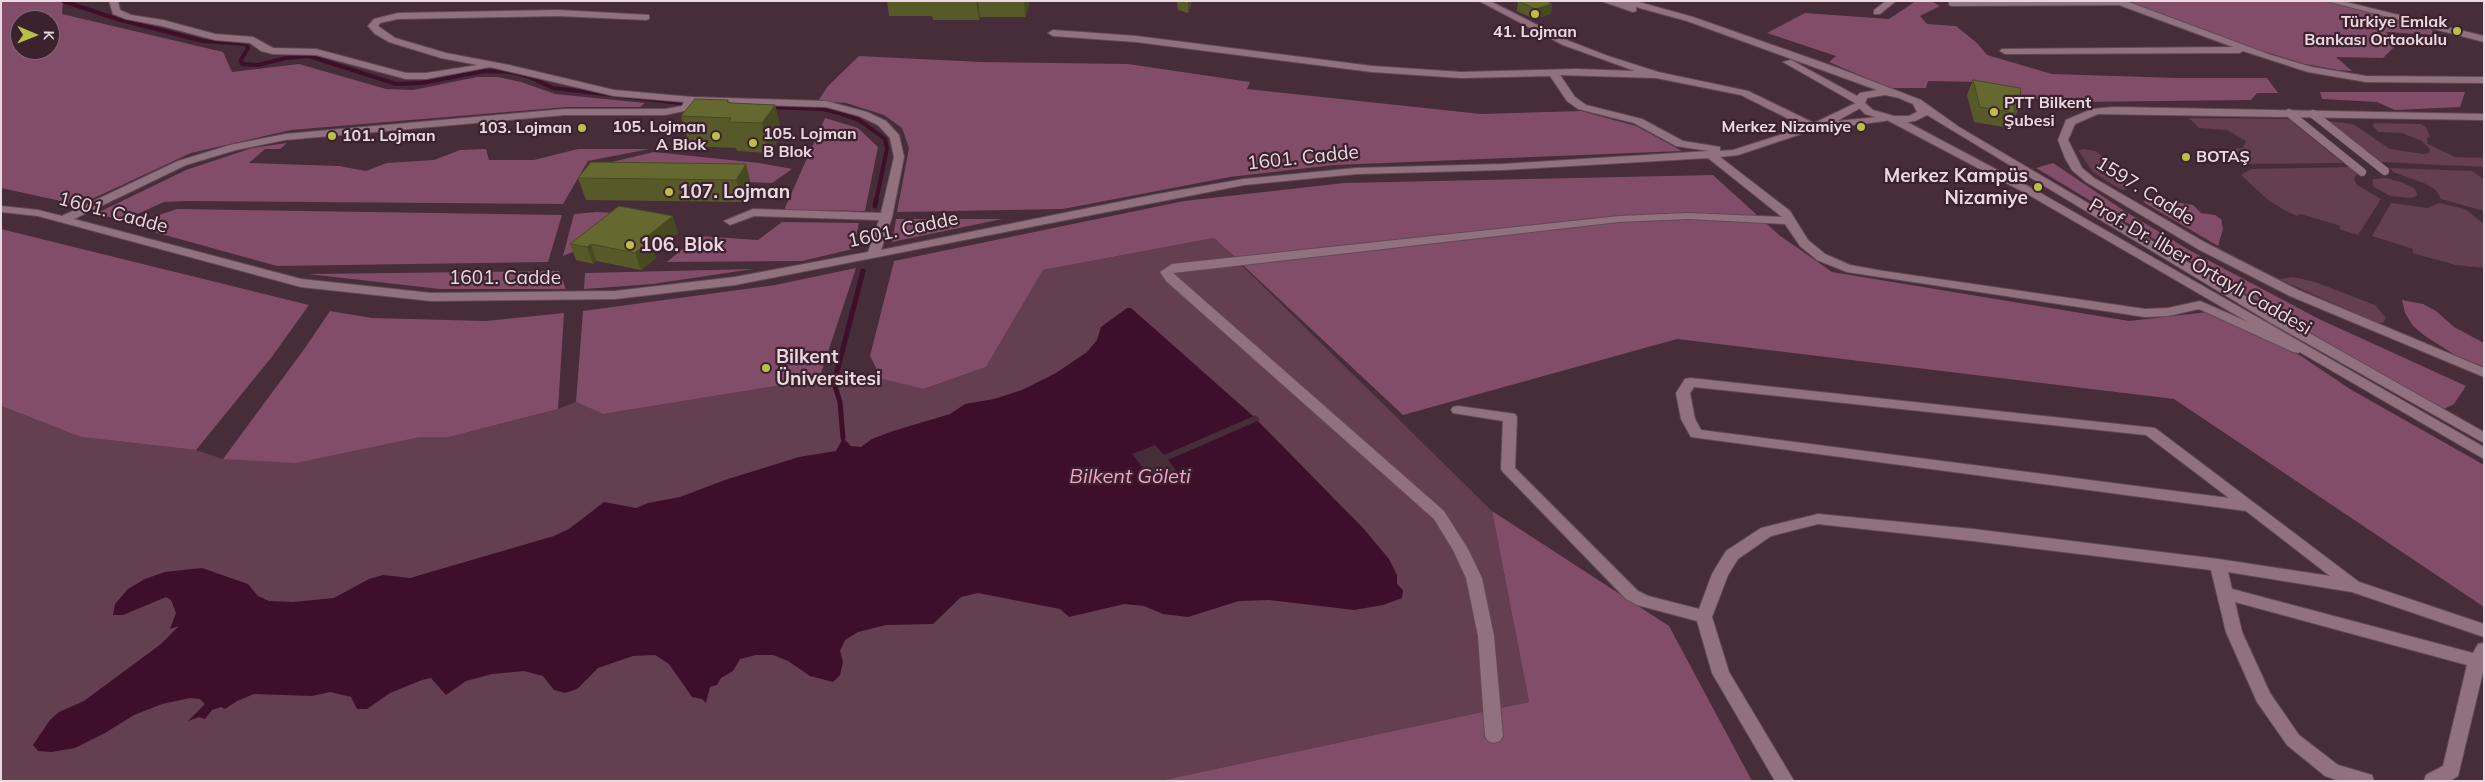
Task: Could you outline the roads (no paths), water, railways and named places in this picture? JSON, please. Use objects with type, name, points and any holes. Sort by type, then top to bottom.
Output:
[{"type":"street","points":[[113,1],[116,12],[129,17],[163,23],[215,37],[253,40],[264,49],[273,51],[316,52],[406,76],[426,76],[500,66]]},
{"type":"street","points":[[1483,1],[1566,43],[1656,75],[1744,93],[1814,127]]},
{"type":"street","name":"Prof. Dr. İlber Ortaylı Caddesi","points":[[1605,1],[1672,20],[1796,64],[1860,102],[1869,112],[1889,119],[2008,180],[2073,216],[2484,454]]},
{"type":"street","name":"Prof. Dr. İlber Ortaylı Caddesi","points":[[1624,1],[1698,22],[1910,98],[1955,129],[2308,339],[2484,438]]},
{"type":"street","points":[[1877,12],[1892,1]]},
{"type":"street","points":[[2330,1],[2484,39]]},
{"type":"street","points":[[1952,3],[2118,2],[2248,50],[2311,70],[2366,79],[2479,80],[2484,87]]},
{"type":"street","points":[[646,17],[559,13],[398,16],[377,21],[373,26],[378,32],[401,42],[444,56],[500,66],[614,93],[689,103],[826,104],[846,108],[882,123],[895,137],[899,157],[886,217],[873,254]]},
{"type":"street","points":[[1053,33],[1136,38],[1372,69],[1461,75],[1553,73],[1656,75]]},
{"type":"street","points":[[2005,51],[2248,50]]},
{"type":"street","points":[[1553,73],[1571,99],[1582,107],[1638,121],[1680,144],[1734,153]]},
{"type":"street","name":"Prof. Dr. İlber Ortaylı Caddesi","points":[[1860,102],[1864,95],[1870,93],[1893,93]]},
{"type":"street","name":"1601. Cadde","points":[[1,209],[38,213],[301,283],[431,298],[554,298],[615,295],[735,281],[1244,182],[1356,171],[1503,167],[1712,156],[1734,153],[1814,127],[1840,116],[1860,102]]},
{"type":"street","points":[[64,220],[182,163],[234,147],[285,137],[566,112],[665,112],[689,103]]},
{"type":"street","points":[[1889,119],[1918,117],[1923,110],[1921,106]]},
{"type":"street","name":"1597. Cadde","points":[[2484,117],[2140,110],[2096,111],[2070,122],[2063,140],[2070,158],[2090,180],[2202,246],[2294,293],[2484,373]]},
{"type":"street","points":[[2289,113],[2354,168]]},
{"type":"street","points":[[2313,114],[2386,167]]},
{"type":"street","name":"1601. Cadde","points":[[1814,127],[1889,119]]},
{"type":"street","points":[[1712,156],[1786,212],[1789,222],[1804,243],[1821,257],[1847,268],[1882,275],[2145,313],[2168,312],[2200,305],[2327,362]]},
{"type":"street","points":[[2008,180],[2028,172]]},
{"type":"street","points":[[2073,216],[2091,210]]},
{"type":"street","points":[[730,221],[753,212],[886,217]]},
{"type":"street","points":[[1494,736],[1486,636],[1474,578],[1460,549],[1439,515],[1191,297],[1166,272],[1172,268],[1619,219],[1688,216],[1789,222]]},
{"type":"street","points":[[2250,506],[1696,434],[1688,418],[1683,394],[1690,382],[2150,431],[2250,506],[2353,586]]},
{"type":"street","points":[[1458,410],[1510,417],[1508,469],[1632,595],[1643,601],[1704,617]]},
{"type":"street","points":[[1786,781],[1721,673],[1704,617],[1720,574],[1732,555],[1766,532],[1818,519],[2218,566],[2353,586],[2484,631]]},
{"type":"street","points":[[2218,566],[2234,632],[2263,697],[2292,740],[2332,771],[2365,781]]},
{"type":"street","points":[[2224,593],[2481,655],[2451,771],[2433,781]]},
{"type":"water","name":"Bilkent Göleti","points":[[1127,308],[1131,308],[1252,415],[1364,529],[1389,559],[1397,575],[1397,584],[1403,590],[1402,598],[1383,605],[1354,610],[1269,600],[1239,601],[1188,617],[1163,614],[1144,606],[1124,604],[1069,617],[1060,609],[978,593],[961,597],[933,624],[886,625],[858,632],[845,640],[840,651],[843,662],[840,675],[833,682],[810,676],[788,661],[773,655],[756,655],[740,659],[733,671],[721,678],[717,685],[710,687],[706,703],[702,699],[692,697],[669,664],[655,655],[633,656],[598,668],[577,689],[565,693],[554,690],[543,676],[524,671],[492,674],[466,681],[446,695],[431,678],[422,680],[390,693],[367,709],[357,709],[351,697],[330,692],[312,696],[254,694],[237,701],[225,709],[221,707],[212,710],[205,719],[199,717],[188,721],[205,704],[200,699],[190,698],[162,704],[134,715],[105,733],[75,748],[51,752],[38,751],[33,745],[50,720],[59,712],[84,701],[161,644],[179,626],[170,629],[176,613],[171,600],[166,597],[123,615],[113,615],[115,604],[128,589],[145,579],[165,572],[202,568],[248,584],[258,596],[269,601],[293,602],[334,598],[369,579],[383,575],[410,578],[554,536],[569,529],[604,502],[636,508],[648,503],[680,497],[725,480],[799,457],[836,451],[843,438],[851,446],[861,447],[872,439],[890,432],[950,414],[965,404],[994,399],[1022,390],[1056,373],[1087,352],[1097,340],[1101,327]]},
{"type":"waterway","points":[[63,1],[117,19],[203,41],[246,44],[248,48],[241,60],[242,64],[258,65],[286,58],[309,56],[396,84],[422,83],[484,71],[511,72],[527,76],[553,88],[689,104]]},
{"type":"waterway","points":[[770,107],[823,109],[839,113],[859,120],[885,139],[887,149],[876,201]]},
{"type":"waterway","points":[[875,206],[876,200]]},
{"type":"waterway","points":[[843,438],[840,402],[834,383],[863,271]]},
{"type":"place","name":"41. Lojman","points":[[1535,14]]},
{"type":"place","name":"Türkiye Emlak Bankası Ortaokulu","points":[[2457,31]]},
{"type":"place","name":"PTT Bilkent Şubesi","points":[[1994,112]]},
{"type":"place","name":"Merkez Nizamiye","points":[[1861,127]]},
{"type":"place","name":"103. Lojman","points":[[582,128]]},
{"type":"place","name":"101. Lojman","points":[[332,136]]},
{"type":"place","name":"105. Lojman A Blok","points":[[716,136]]},
{"type":"place","name":"105. Lojman B Blok","points":[[753,143]]},
{"type":"place","name":"BOTAŞ","points":[[2186,157]]},
{"type":"place","name":"Merkez Kampüs Nizamiye","points":[[2038,187]]},
{"type":"place","name":"107. Lojman","points":[[669,192]]},
{"type":"place","name":"106. Blok","points":[[630,245]]},
{"type":"place","name":"Bilkent Üniversitesi","points":[[766,368]]}]
